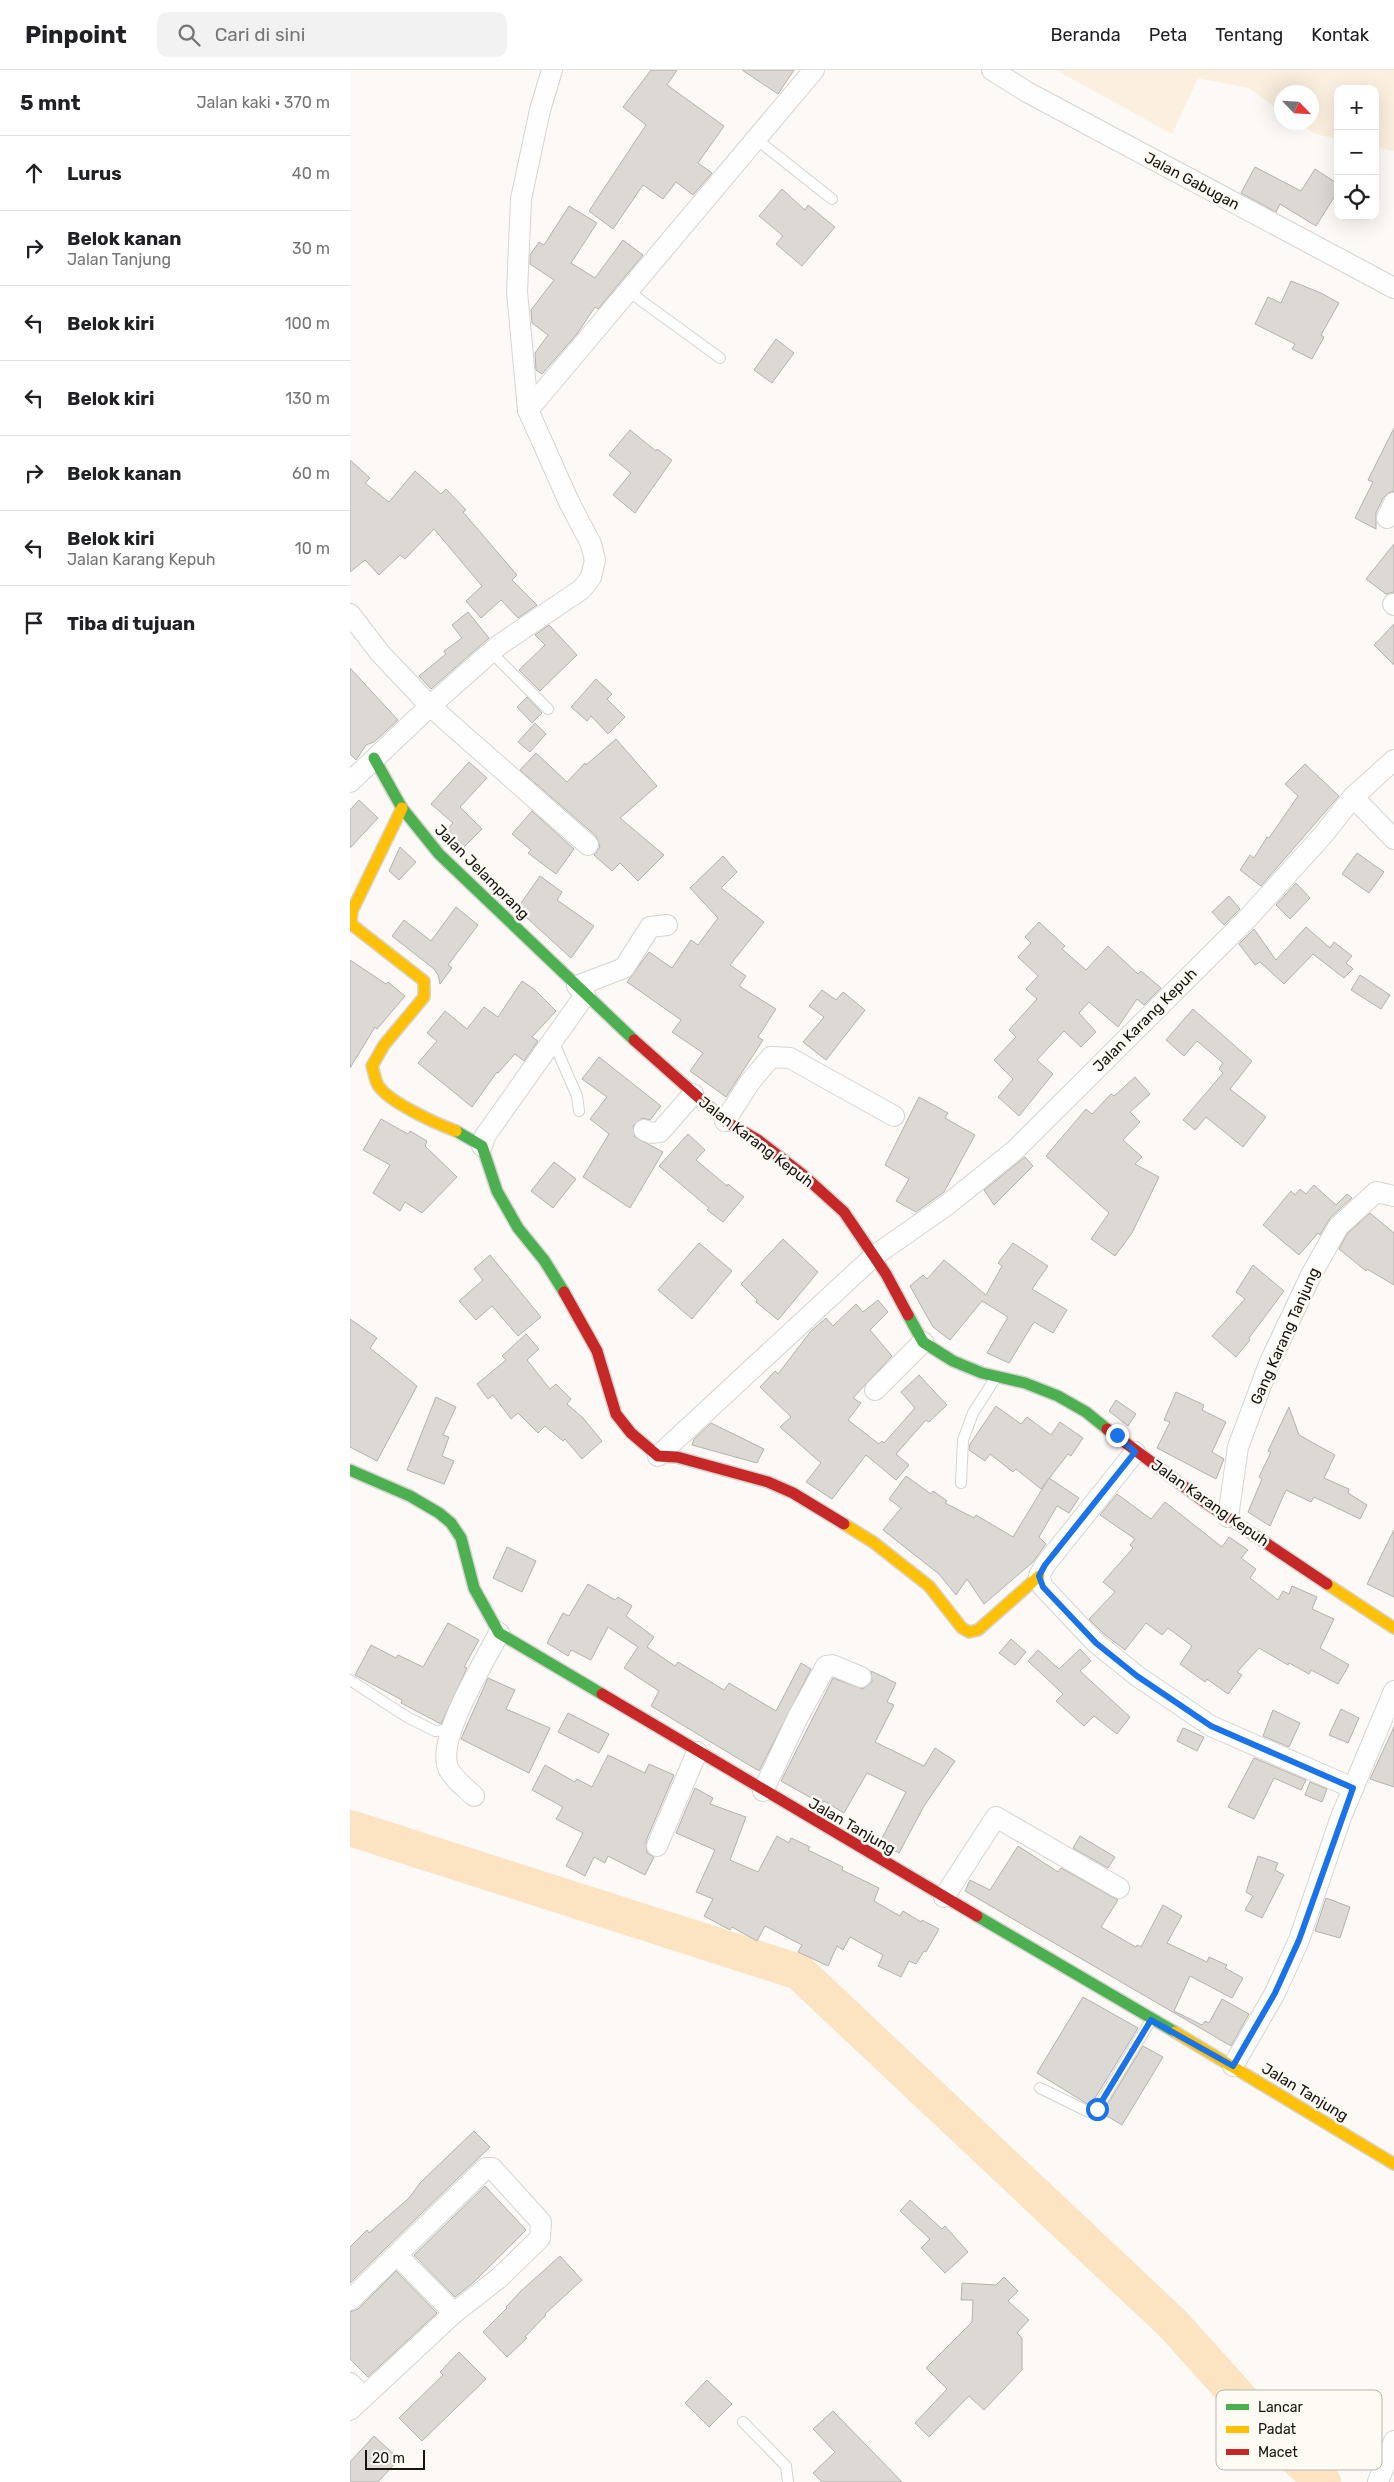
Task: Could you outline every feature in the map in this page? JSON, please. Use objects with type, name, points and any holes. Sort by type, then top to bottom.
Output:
[{"type":"street","points":[[350,782],[430,706],[491,652],[582,589],[591,576],[595,560],[590,544],[528,410],[517,292],[521,199],[540,110],[552,70]]},
{"type":"street","points":[[528,410],[814,70]]},
{"type":"street","name":"Jalan Gabugan","points":[[992,70],[1026,92],[1394,288]]},
{"type":"street","points":[[350,614],[380,653],[430,706],[588,845]]},
{"type":"street","name":"Jalan Jelamprang","points":[[374,758],[402,808],[439,854],[483,899],[581,990]]},
{"type":"street","name":"Jalan Karang Kepuh","points":[[874,1256],[947,1205],[1014,1150],[1248,918],[1353,797],[1394,760]]},
{"type":"street","points":[[1353,797],[1394,839]]},
{"type":"street","points":[[402,808],[352,911],[351,924],[424,981],[424,997],[384,1045],[372,1066],[378,1085],[388,1096],[433,1122],[465,1135],[482,1146]]},
{"type":"street","points":[[666,925],[650,927],[624,968],[581,990],[553,1041],[485,1136],[482,1146],[501,1199],[518,1228],[544,1260],[577,1312],[598,1351],[616,1414],[631,1433],[658,1456],[677,1457],[723,1469],[768,1482],[794,1493],[873,1542],[929,1586],[962,1628],[968,1632],[978,1630],[1039,1576],[1135,1452]]},
{"type":"street","name":"Jalan Karang Kepuh","points":[[581,990],[693,1094],[725,1121],[758,1140],[802,1174],[844,1212],[874,1256],[923,1342],[953,1361],[982,1373],[1025,1383],[1058,1396],[1086,1412],[1135,1452],[1394,1628]]},
{"type":"street","points":[[725,1121],[750,1082],[771,1057],[790,1058],[894,1116]]},
{"type":"street","points":[[644,1130],[651,1133],[660,1132],[693,1094]]},
{"type":"street","name":"Gang Karang Tanjung","points":[[1228,1517],[1238,1447],[1269,1364],[1311,1275],[1338,1227],[1376,1192],[1394,1196]]},
{"type":"street","points":[[658,1456],[874,1256]]},
{"type":"street","points":[[875,1390],[923,1342]]},
{"type":"street","name":"Jalan Tanjung","points":[[350,1470],[410,1495],[444,1516],[459,1534],[480,1604],[499,1633],[763,1792],[1151,2020],[1233,2066],[1394,2164]]},
{"type":"street","points":[[1039,1576],[1043,1587],[1096,1643],[1137,1676],[1211,1726],[1353,1788]]},
{"type":"street","points":[[474,1796],[452,1774],[447,1764],[449,1730],[499,1633]]},
{"type":"street","points":[[763,1792],[798,1717],[826,1666],[832,1664],[861,1677]]},
{"type":"street","points":[[1233,2066],[1275,1993],[1299,1940],[1353,1788],[1394,1691]]},
{"type":"street","points":[[657,1846],[697,1752]]},
{"type":"street","points":[[944,1897],[996,1817],[1120,1888]]},
{"type":"street","points":[[350,2300],[472,2178],[486,2168],[492,2168],[503,2178],[541,2222],[540,2238],[499,2278],[354,2397]]},
{"type":"street","points":[[397,2255],[454,2314]]},
{"type":"street","points":[[1378,2482],[1394,2440]]},
{"type":"lane","points":[[756,139],[832,199]]},
{"type":"lane","points":[[628,291],[720,358]]},
{"type":"lane","points":[[491,652],[548,709]]},
{"type":"lane","points":[[553,1041],[576,1096],[579,1111]]},
{"type":"lane","points":[[961,1483],[963,1440],[973,1413],[997,1376]]},
{"type":"lane","points":[[350,1680],[407,1717],[436,1731],[449,1730]]},
{"type":"lane","points":[[1040,2088],[1090,2112],[1097,2109],[1151,2020]]},
{"type":"lane","points":[[743,2422],[786,2466],[788,2482]]},
{"type":"shaded area","points":[[1056,70],[1394,70],[1394,151],[1379,148],[1379,85],[1334,85],[1334,138],[1315,134],[1309,130],[1319,130],[1319,85],[1274,85],[1274,106],[1248,88],[1198,78],[1172,134]]},
{"type":"building","points":[[651,70],[677,70],[667,85],[724,126],[698,163],[712,173],[693,195],[676,182],[663,199],[643,185],[613,229],[589,211],[646,125],[623,107]]},
{"type":"building","points":[[742,70],[794,70],[778,94]]},
{"type":"building","points":[[1255,167],[1301,191],[1315,169],[1334,181],[1334,197],[1316,226],[1280,204],[1276,212],[1241,193]]},
{"type":"building","points":[[782,189],[805,210],[808,205],[835,227],[802,266],[776,244],[783,236],[759,216]]},
{"type":"building","points":[[569,206],[597,223],[571,263],[595,278],[623,240],[643,255],[598,309],[595,307],[577,334],[542,374],[536,370],[535,353],[548,335],[532,323],[531,310],[554,280],[530,264],[530,255],[539,242],[544,245]]},
{"type":"building","points":[[1291,281],[1321,293],[1339,303],[1321,335],[1324,337],[1312,359],[1292,349],[1295,344],[1255,324],[1268,297],[1281,303]]},
{"type":"building","points":[[776,339],[794,353],[772,383],[754,370]]},
{"type":"building","points":[[1394,428],[1394,491],[1388,493],[1383,498],[1376,513],[1376,529],[1355,518],[1373,482],[1368,480]]},
{"type":"building","points":[[630,430],[656,451],[657,449],[672,460],[635,513],[613,495],[631,473],[609,455]]},
{"type":"building","points":[[350,460],[370,478],[365,483],[389,502],[415,471],[441,494],[446,489],[466,510],[463,512],[517,575],[512,580],[537,605],[518,618],[501,600],[481,618],[466,601],[482,586],[434,529],[405,559],[400,555],[379,575],[365,560],[350,572]]},
{"type":"building","points":[[1394,544],[1394,592],[1386,594],[1366,579]]},
{"type":"building","points":[[468,612],[489,638],[431,689],[419,676],[446,654],[444,651],[462,638],[452,625]]},
{"type":"building","points":[[1394,624],[1394,665],[1374,645]]},
{"type":"building","points":[[549,625],[577,655],[540,691],[519,670],[545,645],[535,635]]},
{"type":"building","points":[[350,668],[398,720],[374,742],[366,745],[356,760],[350,754]]},
{"type":"building","points":[[596,679],[612,694],[607,699],[625,717],[608,734],[591,716],[587,721],[571,707]]},
{"type":"building","points":[[527,697],[542,713],[532,723],[517,707]]},
{"type":"building","points":[[535,723],[546,734],[530,752],[518,742]]},
{"type":"building","points":[[616,739],[657,786],[620,818],[664,855],[638,881],[620,863],[612,871],[594,855],[600,847],[596,836],[520,770],[536,753],[567,782],[585,763],[586,765]]},
{"type":"building","points":[[469,762],[487,778],[460,807],[482,829],[459,852],[443,834],[453,823],[431,804]]},
{"type":"building","points":[[1305,764],[1339,796],[1261,886],[1240,870],[1250,855],[1254,858],[1267,837],[1269,838],[1298,796],[1285,784]]},
{"type":"building","points":[[359,800],[378,818],[350,848],[350,810]]},
{"type":"building","points":[[532,811],[574,849],[556,874],[528,853],[531,850],[512,834]]},
{"type":"building","points":[[400,847],[416,862],[399,880],[389,871]]},
{"type":"building","points":[[1357,853],[1384,872],[1369,893],[1342,874]]},
{"type":"building","points":[[723,856],[737,872],[721,888],[764,922],[730,965],[746,976],[739,986],[776,1009],[758,1037],[763,1040],[726,1097],[690,1071],[703,1053],[672,1032],[681,1020],[627,982],[649,952],[672,968],[691,940],[698,945],[718,918],[690,888]]},
{"type":"building","points":[[540,876],[562,892],[557,900],[594,926],[571,958],[517,909]]},
{"type":"building","points":[[1296,883],[1310,898],[1290,919],[1276,905]]},
{"type":"building","points":[[1229,896],[1240,909],[1224,925],[1212,912]]},
{"type":"building","points":[[456,907],[478,925],[448,965],[452,968],[440,984],[434,969],[392,936],[404,920],[431,941]]},
{"type":"building","points":[[1039,922],[1065,946],[1062,949],[1086,970],[1108,946],[1138,974],[1141,971],[1161,988],[1144,1005],[1137,999],[1118,1027],[1089,1002],[1079,1013],[1096,1032],[1081,1047],[1064,1031],[1037,1060],[1053,1074],[1019,1116],[998,1097],[1013,1079],[994,1060],[1016,1037],[1009,1030],[1037,999],[1026,989],[1038,976],[1018,957],[1031,943],[1025,937]]},
{"type":"building","points":[[1306,927],[1330,948],[1334,942],[1352,956],[1346,963],[1353,969],[1344,978],[1313,954],[1284,984],[1260,962],[1255,965],[1239,944],[1254,929],[1276,960]]},
{"type":"building","points":[[350,960],[386,984],[388,982],[405,996],[377,1029],[375,1027],[350,1068]]},
{"type":"building","points":[[1360,975],[1390,995],[1381,1009],[1351,990]]},
{"type":"building","points":[[522,981],[534,989],[556,1011],[532,1037],[538,1041],[524,1061],[515,1054],[497,1072],[472,1107],[418,1063],[437,1041],[427,1033],[445,1011],[467,1029],[484,1007],[498,1017]]},
{"type":"building","points":[[822,990],[836,1000],[843,992],[865,1010],[826,1060],[803,1042],[824,1017],[809,1006]]},
{"type":"building","points":[[1193,1009],[1252,1061],[1230,1089],[1266,1117],[1243,1147],[1206,1117],[1195,1130],[1183,1120],[1223,1073],[1219,1069],[1223,1063],[1197,1041],[1184,1056],[1166,1040]]},
{"type":"building","points":[[599,1057],[661,1106],[650,1120],[642,1118],[633,1126],[635,1137],[663,1152],[630,1208],[583,1177],[609,1134],[590,1119],[607,1097],[582,1079]]},
{"type":"building","points":[[1135,1077],[1150,1094],[1130,1112],[1140,1122],[1123,1140],[1142,1157],[1135,1164],[1159,1177],[1132,1233],[1115,1256],[1091,1239],[1109,1213],[1046,1156],[1086,1109],[1092,1114],[1111,1094],[1114,1096]]},
{"type":"building","points":[[919,1097],[948,1113],[945,1118],[975,1135],[944,1192],[916,1212],[896,1201],[909,1179],[885,1165]]},
{"type":"building","points":[[381,1119],[408,1134],[410,1131],[427,1141],[425,1146],[457,1177],[422,1213],[405,1202],[400,1211],[373,1193],[390,1165],[363,1150]]},
{"type":"building","points":[[688,1134],[705,1150],[696,1160],[727,1186],[728,1184],[744,1197],[723,1222],[707,1210],[709,1208],[659,1166]]},
{"type":"building","points":[[1025,1157],[1033,1166],[994,1205],[984,1190]]},
{"type":"building","points":[[554,1162],[576,1179],[553,1208],[531,1191]]},
{"type":"building","points":[[1314,1185],[1336,1205],[1347,1194],[1352,1198],[1330,1218],[1320,1235],[1318,1233],[1299,1255],[1263,1225],[1291,1191],[1295,1195],[1300,1189],[1306,1194]]},
{"type":"building","points":[[1370,1213],[1394,1233],[1394,1285],[1367,1269],[1366,1271],[1339,1249],[1347,1234]]},
{"type":"building","points":[[783,1239],[818,1272],[778,1320],[756,1302],[757,1300],[741,1284]]},
{"type":"building","points":[[699,1243],[732,1271],[692,1319],[658,1290]]},
{"type":"building","points":[[1013,1243],[1048,1266],[1032,1289],[1067,1310],[1053,1333],[1034,1322],[1009,1363],[987,1353],[1008,1317],[982,1301],[950,1340],[933,1327],[910,1286],[923,1275],[927,1279],[944,1260],[986,1295],[1002,1266],[998,1263]]},
{"type":"building","points":[[490,1255],[541,1317],[518,1336],[492,1306],[476,1320],[459,1301],[483,1280],[474,1269]]},
{"type":"building","points":[[1253,1265],[1284,1291],[1236,1357],[1212,1336],[1245,1299],[1236,1292]]},
{"type":"building","points":[[878,1300],[888,1312],[870,1330],[892,1356],[853,1398],[861,1403],[848,1420],[879,1444],[882,1441],[884,1443],[915,1408],[901,1392],[919,1375],[947,1405],[929,1422],[926,1420],[896,1454],[909,1465],[896,1480],[866,1455],[832,1499],[806,1482],[821,1463],[780,1427],[791,1417],[760,1387],[775,1371],[778,1374],[811,1331],[826,1318],[833,1326],[856,1304],[863,1312]]},
{"type":"building","points":[[350,1319],[377,1338],[370,1348],[417,1386],[377,1461],[350,1447]]},
{"type":"building","points":[[526,1334],[539,1349],[527,1360],[550,1389],[556,1384],[571,1399],[567,1404],[583,1418],[602,1441],[582,1459],[565,1439],[563,1441],[545,1426],[538,1433],[518,1413],[511,1419],[493,1395],[488,1399],[477,1384],[506,1360],[502,1356]]},
{"type":"building","points":[[1176,1392],[1204,1405],[1202,1410],[1226,1422],[1212,1452],[1224,1459],[1216,1479],[1157,1448],[1170,1422],[1164,1420]]},
{"type":"building","points":[[436,1397],[456,1407],[443,1435],[449,1437],[442,1456],[454,1461],[444,1484],[407,1470]]},
{"type":"building","points":[[1116,1400],[1136,1414],[1128,1426],[1109,1411]]},
{"type":"building","points":[[996,1406],[1021,1424],[1027,1417],[1051,1435],[1060,1422],[1083,1438],[1071,1456],[1068,1454],[1041,1489],[1016,1469],[1013,1472],[990,1454],[985,1461],[969,1450],[970,1444]]},
{"type":"building","points":[[1289,1407],[1299,1435],[1335,1455],[1324,1478],[1349,1489],[1348,1493],[1367,1505],[1360,1519],[1314,1497],[1311,1502],[1286,1490],[1270,1526],[1248,1512],[1262,1479],[1259,1477],[1271,1452],[1268,1451]]},
{"type":"building","points":[[711,1423],[764,1449],[757,1463],[692,1445],[694,1439]]},
{"type":"building","points":[[906,1476],[931,1494],[933,1491],[947,1501],[945,1503],[974,1518],[976,1515],[1013,1537],[1049,1478],[1079,1498],[1069,1513],[1057,1506],[1039,1537],[1046,1544],[1033,1562],[984,1604],[967,1579],[956,1595],[939,1574],[883,1530],[901,1508],[889,1499]]},
{"type":"building","points":[[1117,1494],[1151,1519],[1165,1502],[1222,1547],[1229,1537],[1248,1550],[1241,1558],[1256,1569],[1250,1578],[1278,1600],[1283,1591],[1289,1594],[1292,1586],[1317,1597],[1312,1609],[1334,1619],[1320,1648],[1349,1665],[1338,1684],[1311,1670],[1309,1674],[1289,1663],[1288,1665],[1259,1648],[1237,1672],[1242,1675],[1228,1694],[1207,1679],[1205,1682],[1180,1664],[1192,1646],[1168,1628],[1162,1635],[1146,1623],[1125,1650],[1104,1634],[1089,1619],[1115,1592],[1103,1582],[1133,1548],[1130,1545],[1135,1539],[1100,1515]]},
{"type":"building","points":[[1394,1530],[1394,1597],[1367,1584]]},
{"type":"building","points":[[507,1547],[536,1561],[522,1592],[493,1578]]},
{"type":"building","points":[[588,1584],[615,1600],[618,1597],[632,1606],[626,1616],[654,1637],[647,1647],[675,1666],[678,1662],[724,1690],[729,1683],[776,1711],[801,1663],[811,1669],[759,1771],[651,1706],[659,1691],[624,1668],[638,1647],[608,1627],[591,1660],[571,1650],[568,1656],[547,1643],[563,1613],[569,1616]]},
{"type":"building","points":[[448,1623],[479,1640],[464,1667],[467,1668],[441,1724],[401,1703],[402,1700],[355,1675],[371,1645],[396,1658],[398,1655],[423,1667]]},
{"type":"building","points":[[1011,1639],[1026,1652],[1015,1665],[999,1653]]},
{"type":"building","points":[[1080,1649],[1091,1661],[1080,1671],[1130,1717],[1117,1734],[1094,1716],[1084,1726],[1056,1701],[1063,1694],[1028,1661],[1038,1650],[1059,1669]]},
{"type":"building","points":[[871,1671],[896,1683],[887,1702],[894,1705],[875,1742],[924,1766],[935,1748],[955,1761],[924,1806],[899,1853],[880,1842],[906,1792],[867,1773],[844,1813],[824,1801],[822,1804],[781,1781],[833,1678],[863,1689],[872,1682]]},
{"type":"building","points":[[488,1678],[515,1690],[506,1709],[550,1728],[529,1773],[461,1739]]},
{"type":"building","points":[[1341,1709],[1359,1718],[1348,1743],[1329,1735]]},
{"type":"building","points":[[1273,1710],[1300,1723],[1289,1747],[1263,1736]]},
{"type":"building","points":[[568,1713],[609,1734],[599,1753],[558,1732]]},
{"type":"building","points":[[1394,1727],[1394,1787],[1370,1779]]},
{"type":"building","points":[[1183,1728],[1204,1737],[1197,1751],[1177,1741]]},
{"type":"building","points":[[608,1755],[645,1773],[649,1764],[674,1775],[646,1841],[647,1853],[654,1857],[645,1875],[608,1856],[605,1863],[594,1857],[585,1876],[566,1866],[583,1833],[556,1819],[563,1807],[532,1790],[545,1765],[575,1782],[577,1779],[592,1787]]},
{"type":"building","points":[[1254,1758],[1306,1780],[1301,1790],[1274,1778],[1254,1819],[1228,1807]]},
{"type":"building","points":[[1310,1782],[1327,1789],[1322,1802],[1305,1795]]},
{"type":"building","points":[[695,1788],[713,1798],[710,1804],[746,1817],[730,1860],[758,1872],[777,1836],[789,1843],[791,1838],[810,1847],[808,1850],[843,1867],[842,1870],[879,1888],[874,1901],[900,1916],[903,1911],[921,1922],[922,1920],[939,1929],[926,1952],[924,1951],[916,1964],[909,1961],[901,1977],[878,1966],[883,1955],[850,1937],[843,1950],[837,1946],[828,1966],[798,1952],[802,1945],[765,1926],[757,1941],[732,1927],[730,1930],[704,1916],[713,1899],[696,1892],[715,1850],[676,1833]]},
{"type":"building","points":[[1080,1836],[1115,1857],[1108,1868],[1073,1848]]},
{"type":"building","points":[[1018,1846],[1058,1872],[1061,1868],[1118,1900],[1101,1927],[1136,1947],[1137,1945],[1141,1947],[1163,1905],[1182,1916],[1167,1943],[1207,1962],[1209,1957],[1227,1965],[1225,1968],[1243,1978],[1232,1998],[1190,1976],[1174,2011],[1202,2025],[1205,2021],[1209,2023],[1222,1999],[1249,2014],[1231,2046],[965,1891],[970,1880],[990,1890]]},
{"type":"building","points":[[1258,1856],[1278,1863],[1275,1870],[1284,1875],[1262,1918],[1245,1910],[1253,1896],[1246,1892]]},
{"type":"building","points":[[1326,1898],[1350,1907],[1340,1938],[1315,1931]]},
{"type":"building","points":[[1083,1997],[1138,2028],[1089,2105],[1037,2073]]},
{"type":"building","points":[[1143,2046],[1163,2057],[1122,2125],[1102,2113]]},
{"type":"building","points":[[474,2131],[490,2147],[350,2283],[350,2247],[367,2230],[369,2233],[409,2198],[420,2183]]},
{"type":"building","points":[[485,2186],[526,2230],[474,2282],[455,2297],[414,2255]]},
{"type":"building","points":[[910,2200],[942,2229],[945,2226],[968,2252],[945,2273],[921,2248],[930,2239],[900,2211]]},
{"type":"building","points":[[560,2256],[582,2280],[545,2314],[525,2337],[527,2338],[507,2357],[483,2332],[521,2291]]},
{"type":"building","points":[[396,2271],[437,2313],[368,2377],[350,2359],[350,2312],[358,2309]]},
{"type":"building","points":[[1004,2277],[1018,2291],[1008,2301],[1029,2320],[1017,2333],[1022,2338],[1022,2370],[984,2410],[969,2396],[929,2437],[915,2423],[947,2389],[926,2368],[972,2322],[973,2300],[961,2300],[962,2283],[996,2285]]},
{"type":"building","points":[[459,2352],[486,2379],[422,2441],[399,2418],[443,2375],[440,2372]]},
{"type":"building","points":[[707,2380],[732,2404],[709,2427],[685,2403]]},
{"type":"building","points":[[833,2411],[902,2482],[822,2482],[813,2473],[835,2452],[813,2429]]},
{"type":"building","points":[[374,2436],[399,2459],[378,2482],[350,2482],[350,2462]]},
{"type":"waterway","points":[[350,1828],[799,1972],[1173,2324],[1232,2390]]},
{"type":"waterway","points":[[1310,2470],[1323,2482]]},
{"type":"traffic: fast","points":[[374,758],[402,808],[439,854],[634,1040]]},
{"type":"traffic: fast","points":[[456,1131],[482,1146],[497,1191],[518,1228],[544,1260],[564,1292]]},
{"type":"traffic: fast","points":[[908,1315],[923,1342],[953,1361],[982,1373],[1025,1383],[1058,1396],[1086,1412],[1107,1429]]},
{"type":"traffic: fast","points":[[350,1470],[410,1496],[439,1513],[451,1523],[461,1538],[474,1588],[499,1633],[602,1694]]},
{"type":"traffic: fast","points":[[977,1916],[1175,2032]]},
{"type":"traffic: slow","points":[[402,808],[352,911],[351,924],[424,981],[424,997],[384,1045],[372,1066],[375,1078],[383,1092],[426,1118],[456,1131]]},
{"type":"traffic: slow","points":[[844,1524],[873,1542],[929,1586],[962,1628],[969,1632],[978,1630],[1039,1576]]},
{"type":"traffic: slow","points":[[1327,1584],[1394,1628]]},
{"type":"traffic: slow","points":[[1175,2032],[1394,2164]]},
{"type":"traffic: jam","points":[[634,1040],[725,1121],[758,1140],[802,1174],[844,1212],[886,1274],[908,1315]]},
{"type":"traffic: jam","points":[[564,1292],[597,1351],[616,1414],[631,1433],[658,1456],[677,1457],[768,1482],[793,1493],[844,1524]]},
{"type":"traffic: jam","points":[[1107,1429],[1206,1503],[1327,1584]]},
{"type":"traffic: jam","points":[[602,1694],[977,1916]]},
{"type":"route","points":[[1097,2109],[1151,2020],[1233,2066],[1275,1993],[1299,1940],[1341,1816],[1353,1788],[1211,1726],[1186,1707],[1137,1676],[1096,1643],[1043,1587],[1039,1576],[1045,1565],[1135,1452],[1117,1435]]}]
